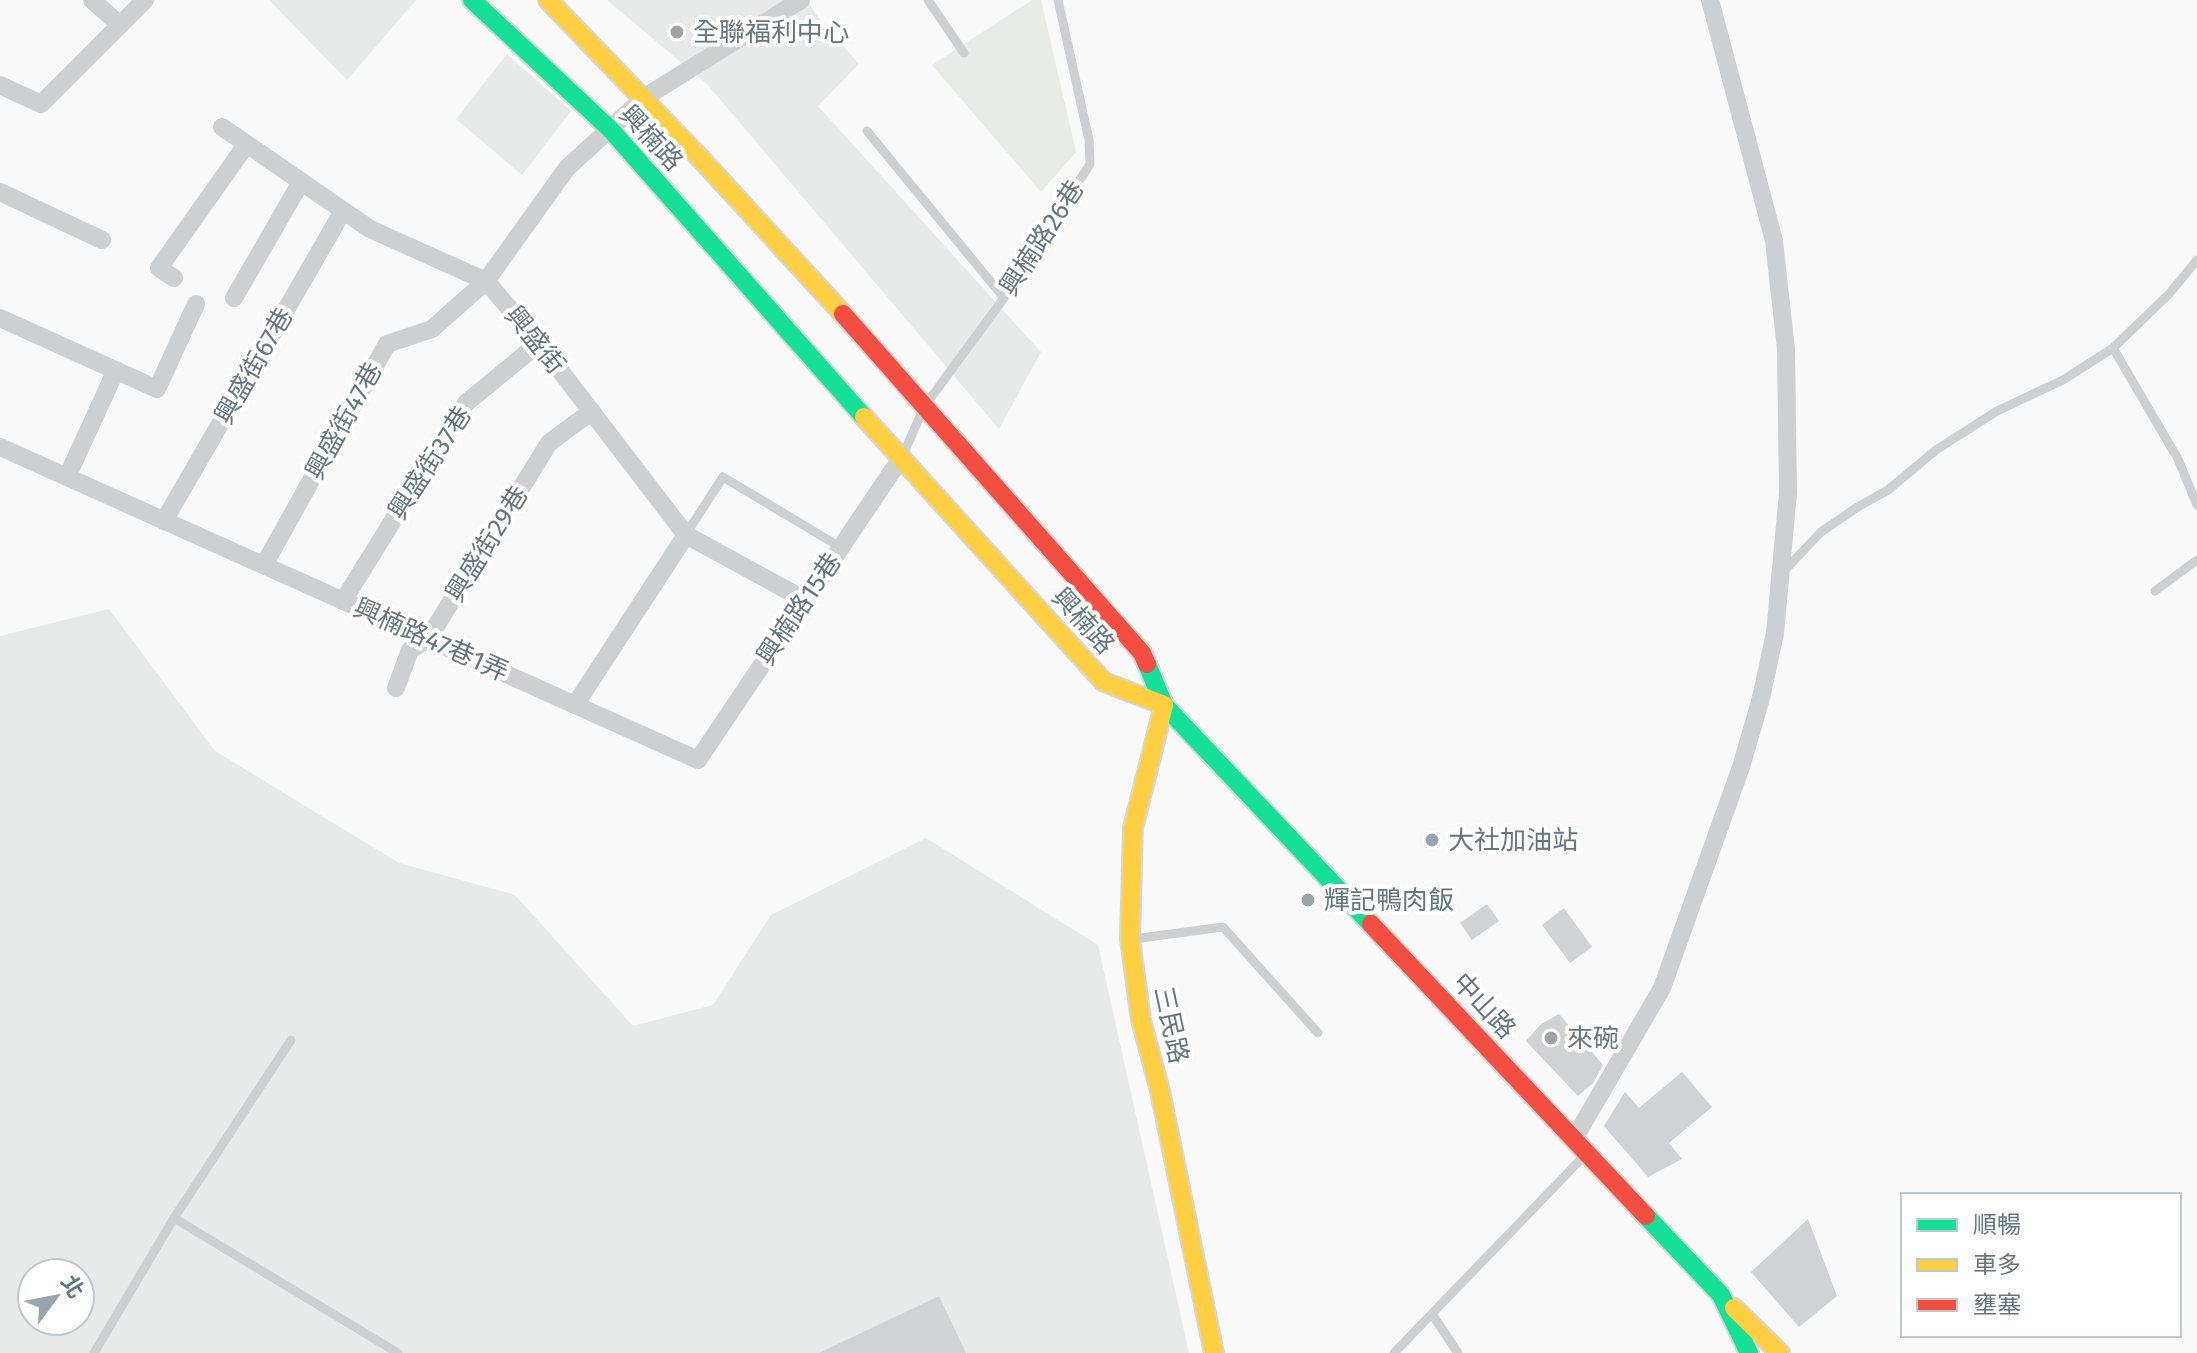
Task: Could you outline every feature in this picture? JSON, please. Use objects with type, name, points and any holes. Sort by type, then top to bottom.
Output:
[{"type":"street","points":[[92,0],[120,25]]},
{"type":"street","points":[[0,85],[41,104],[145,0]]},
{"type":"street","name":"興楠路","points":[[472,0],[611,130],[1104,682],[1164,705]]},
{"type":"street","name":"興楠路","points":[[548,0],[645,97],[1142,653],[1164,705]]},
{"type":"street","name":"興盛街47巷","points":[[264,565],[387,344],[432,329],[486,281],[567,168],[645,97],[801,0]]},
{"type":"street","points":[[1574,1139],[1662,988],[1737,780],[1761,698],[1775,633],[1788,493],[1786,349],[1774,241],[1710,0]]},
{"type":"street","name":"興盛街","points":[[222,127],[370,229],[486,281],[539,343],[686,535],[805,600]]},
{"type":"street","points":[[174,278],[159,268],[246,145]]},
{"type":"street","points":[[234,298],[301,182]]},
{"type":"street","points":[[0,192],[102,240]]},
{"type":"street","name":"興盛街67巷","points":[[164,521],[343,211]]},
{"type":"street","points":[[0,318],[157,389],[196,304]]},
{"type":"street","name":"興盛街37巷","points":[[343,601],[466,403],[539,343]]},
{"type":"street","points":[[67,477],[116,370]]},
{"type":"street","name":"興盛街29巷","points":[[396,688],[410,650],[428,639],[549,443],[592,411]]},
{"type":"street","name":"興楠路47巷1弄","points":[[0,447],[698,760]]},
{"type":"street","name":"興楠路15巷","points":[[698,760],[901,458]]},
{"type":"street","points":[[575,705],[686,535]]},
{"type":"street","name":"三民路","points":[[1164,705],[1133,828],[1130,939],[1141,1020],[1160,1091],[1214,1353]]},
{"type":"street","name":"中山路","points":[[1164,705],[1721,1295],[1749,1353]]},
{"type":"street","points":[[1721,1295],[1780,1353]]},
{"type":"lane","points":[[928,0],[964,53]]},
{"type":"lane","name":"興楠路26巷","points":[[901,458],[924,407],[1004,298],[1090,164],[1089,140],[1058,0]]},
{"type":"lane","points":[[867,131],[1004,298]]},
{"type":"lane","points":[[1779,577],[1821,532],[1888,490],[1936,450],[1997,411],[2063,380],[2113,348],[2169,294],[2197,260]]},
{"type":"lane","points":[[2113,348],[2178,459],[2197,505]]},
{"type":"lane","points":[[686,535],[723,477],[840,547]]},
{"type":"lane","points":[[2155,591],[2197,560]]},
{"type":"lane","points":[[1130,939],[1223,927],[1318,1033]]},
{"type":"lane","points":[[94,1353],[174,1218],[291,1040]]},
{"type":"lane","points":[[1394,1353],[1587,1153]]},
{"type":"lane","points":[[174,1218],[398,1353]]},
{"type":"lane","points":[[1432,1314],[1458,1353]]},
{"type":"shaded area","points":[[269,0],[416,0],[347,80]]},
{"type":"shaded area","points":[[607,0],[807,0],[859,64],[818,106],[1041,352],[999,429],[707,84]]},
{"type":"shaded area","points":[[1032,0],[1041,0],[1076,152],[1041,192],[932,65]]},
{"type":"shaded area","points":[[507,54],[571,111],[522,175],[456,119]]},
{"type":"shaded area","points":[[109,609],[215,751],[399,863],[515,895],[633,1026],[713,1005],[771,915],[926,838],[1098,945],[1189,1353],[0,1353],[0,636]]},
{"type":"building","points":[[1487,904],[1499,921],[1472,940],[1460,923]]},
{"type":"building","points":[[1564,908],[1592,947],[1570,963],[1542,925]]},
{"type":"building","points":[[1559,1014],[1603,1065],[1593,1083],[1578,1096],[1526,1041],[1541,1024]]},
{"type":"building","points":[[1682,1072],[1712,1107],[1669,1143],[1682,1159],[1648,1177],[1604,1126],[1625,1092],[1639,1108]]},
{"type":"building","points":[[1808,1219],[1837,1296],[1799,1327],[1751,1272]]},
{"type":"building","points":[[939,1296],[966,1353],[819,1353]]},
{"type":"traffic: fast","points":[[472,0],[611,130],[864,417]]},
{"type":"traffic: fast","points":[[1147,664],[1164,705],[1371,924]]},
{"type":"traffic: fast","points":[[1646,1216],[1721,1295],[1749,1353]]},
{"type":"traffic: slow","points":[[548,0],[701,159],[843,314]]},
{"type":"traffic: slow","points":[[864,417],[1104,682],[1164,705]]},
{"type":"traffic: slow","points":[[1164,705],[1133,828],[1130,939],[1141,1020],[1160,1091],[1214,1353]]},
{"type":"traffic: slow","points":[[1734,1308],[1780,1353]]},
{"type":"traffic: jam","points":[[843,314],[1142,653],[1147,664]]},
{"type":"traffic: jam","points":[[1371,924],[1646,1216]]},
{"type":"place","name":"全聯福利中心","points":[[677,32]]},
{"type":"place","name":"大社加油站","points":[[1432,840]]},
{"type":"place","name":"輝記鴨肉飯","points":[[1308,900]]},
{"type":"place","name":"來碗","points":[[1551,1038]]}]
